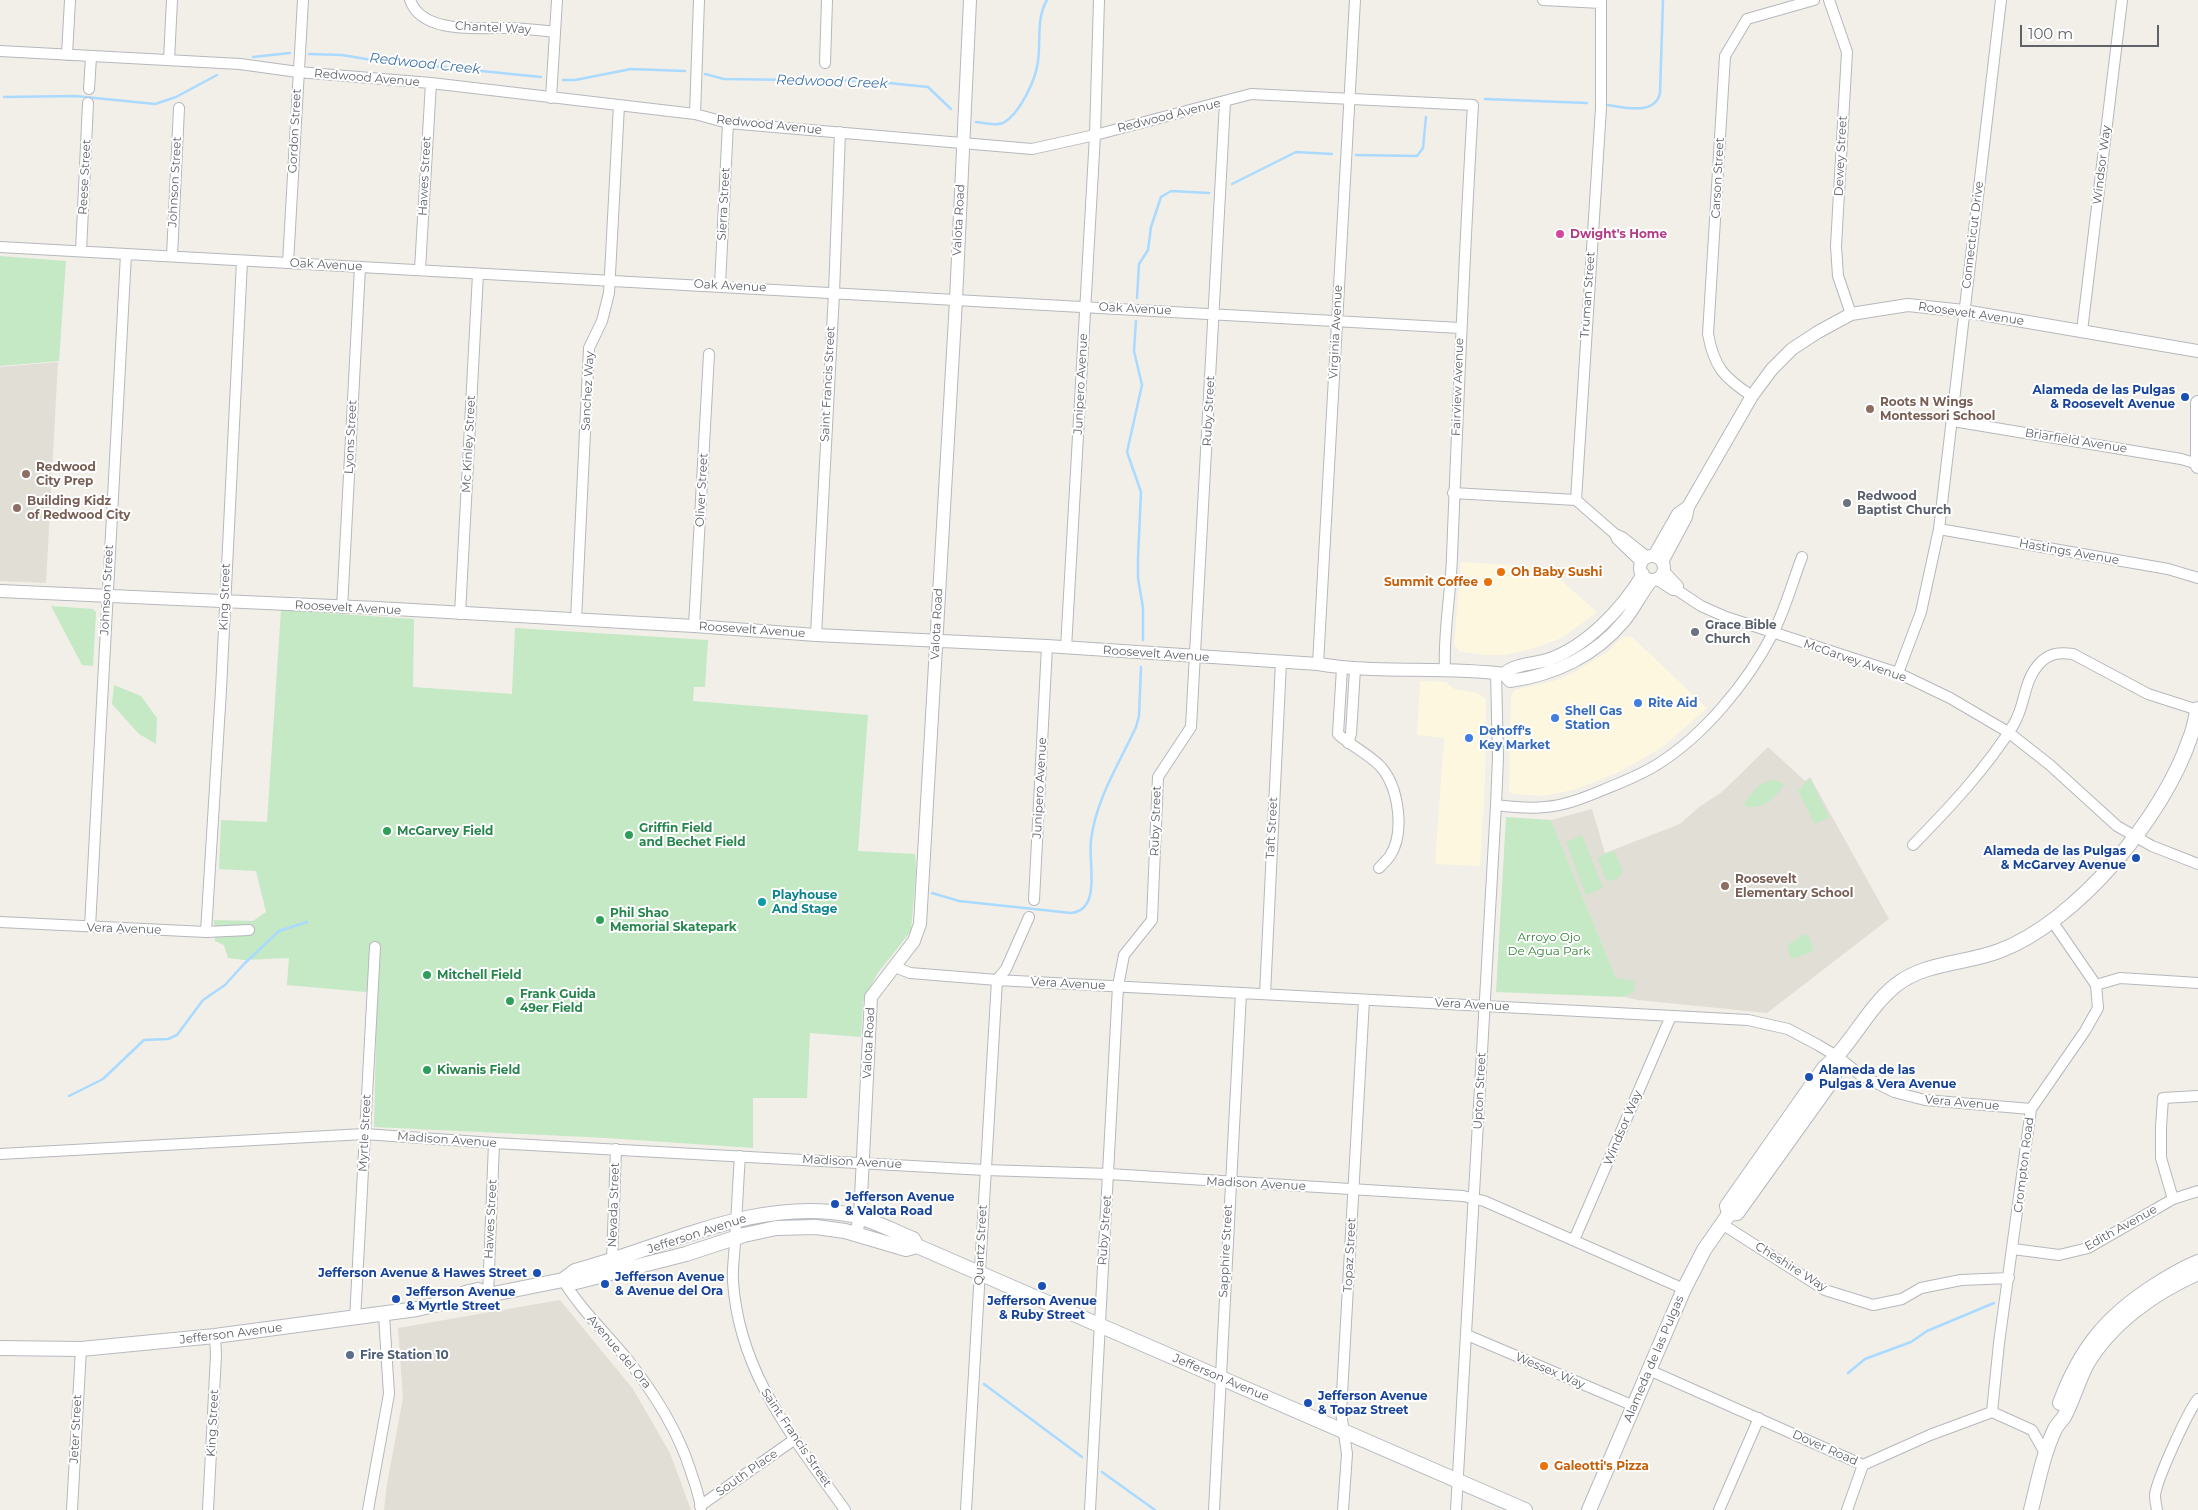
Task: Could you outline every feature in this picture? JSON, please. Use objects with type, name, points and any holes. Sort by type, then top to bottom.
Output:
[{"type":"main road","points":[[2198,403],[2198,465]]},
{"type":"main road","name":"Alameda de las Pulgas","points":[[1589,1510],[1684,1289],[1704,1250],[1725,1219],[1737,1213],[1833,1079],[1838,1057],[1862,1024],[1896,985],[1924,969],[1976,959],[2001,951],[2030,936],[2052,921],[2080,897],[2135,837],[2166,790],[2190,739],[2198,709]]},
{"type":"main road","name":"Jefferson Avenue","points":[[563,1280],[575,1271],[612,1261],[736,1220],[781,1211],[824,1212],[860,1217],[913,1239],[917,1246],[980,1274],[1525,1510]]},
{"type":"main road","name":"Jefferson Avenue","points":[[0,1348],[81,1349],[215,1336],[355,1319],[460,1300],[465,1304],[481,1301],[488,1295],[563,1280],[576,1282],[686,1254],[776,1228],[816,1227],[856,1233],[906,1249],[917,1246]]},
{"type":"main road","points":[[2056,1428],[2056,1415],[2069,1378],[2091,1341],[2124,1306],[2172,1275],[2198,1262]]},
{"type":"main road","points":[[2031,1510],[2046,1453],[2087,1364],[2113,1330],[2143,1305],[2198,1273]]},
{"type":"street","points":[[67,55],[70,0]]},
{"type":"street","points":[[169,60],[172,0]]},
{"type":"street","name":"Gordon Street","points":[[288,262],[303,0]]},
{"type":"street","name":"Chantel Way","points":[[410,0],[412,6],[430,21],[458,28],[512,28],[555,32]]},
{"type":"street","points":[[551,98],[557,0]]},
{"type":"street","points":[[695,114],[699,0]]},
{"type":"street","points":[[825,63],[827,0]]},
{"type":"street","name":"Valota Road","points":[[856,1233],[860,1217],[871,997],[914,941],[920,924],[956,300],[970,0]]},
{"type":"street","name":"Junipero Avenue","points":[[1066,648],[1095,135],[1099,0]]},
{"type":"street","name":"Virginia Avenue","points":[[1318,664],[1354,0]]},
{"type":"street","points":[[1543,0],[1601,1]]},
{"type":"street","name":"Carson Street","points":[[1752,396],[1722,373],[1712,354],[1708,334],[1725,56],[1747,18],[1814,0]]},
{"type":"street","name":"Dewey Street","points":[[1829,0],[1847,52],[1836,246],[1838,276],[1851,314]]},
{"type":"street","name":"Connecticut Drive","points":[[1898,673],[1921,612],[1939,529],[2001,0]]},
{"type":"street","name":"Windsor Way","points":[[2082,331],[2122,0]]},
{"type":"street","name":"Truman Street","points":[[1576,500],[1601,108],[1601,1]]},
{"type":"street","name":"Redwood Avenue","points":[[0,51],[240,64],[298,72],[431,83],[695,114],[728,122],[1032,149],[1095,135],[1251,94],[1474,105]]},
{"type":"street","points":[[90,89],[92,57]]},
{"type":"street","name":"Hawes Street","points":[[420,269],[431,83]]},
{"type":"street","name":"Ruby Street","points":[[1090,1510],[1118,986],[1124,955],[1152,920],[1158,777],[1191,727],[1225,102]]},
{"type":"street","name":"Reese Street","points":[[82,251],[88,103]]},
{"type":"street","name":"Sanchez Way","points":[[576,620],[589,348],[602,321],[609,293],[619,105]]},
{"type":"street","name":"Fairview Avenue","points":[[1445,670],[1444,652],[1452,558],[1460,328],[1474,105]]},
{"type":"street","name":"Johnson Street","points":[[172,256],[179,108]]},
{"type":"street","name":"Sierra Street","points":[[720,285],[728,122]]},
{"type":"street","name":"Saint Francis Street","points":[[816,635],[834,293],[840,132]]},
{"type":"street","name":"Oak Avenue","points":[[0,247],[420,269],[478,274],[720,285],[1460,328]]},
{"type":"street","name":"Johnson Street","points":[[90,927],[126,254]]},
{"type":"street","name":"King Street","points":[[206,932],[242,261]]},
{"type":"street","name":"Lyons Street","points":[[342,608],[360,267]]},
{"type":"street","name":"Mc Kinley Street","points":[[460,614],[478,274]]},
{"type":"street","name":"Roosevelt Avenue","points":[[0,591],[225,603],[377,608],[816,635],[1048,646],[1195,658],[1318,664],[1356,669],[1500,673],[1509,669],[1548,660],[1567,652],[1622,605],[1652,568],[1686,517],[1688,507],[1752,396],[1772,369],[1792,350],[1818,332],[1851,314],[1908,305],[1964,311],[2198,351]]},
{"type":"street","name":"Oliver Street","points":[[694,626],[708,354]]},
{"type":"street","name":"Briarfield Avenue","points":[[1953,421],[2181,459],[2198,465]]},
{"type":"street","points":[[1453,493],[1576,500]]},
{"type":"street","name":"McGarvey Avenue","points":[[1576,500],[1615,534],[1617,539],[1652,568],[1673,590],[1677,590],[1701,606],[1774,633],[1898,673],[1950,698],[2008,732],[2050,765],[2117,826],[2176,857],[2198,864]]},
{"type":"street","name":"Hastings Avenue","points":[[1939,529],[2168,569],[2198,578]]},
{"type":"street","points":[[1496,805],[1546,807],[1592,795],[1659,763],[1705,726],[1737,690],[1774,633],[1802,557]]},
{"type":"street","name":"Junipero Avenue","points":[[1034,900],[1048,646]]},
{"type":"street","points":[[1913,845],[1971,784],[2023,708],[2027,684],[2032,674],[2048,656],[2060,652],[2074,654],[2148,694],[2198,709]]},
{"type":"street","name":"Taft Street","points":[[1265,994],[1281,662]]},
{"type":"street","points":[[1342,668],[1338,734],[1380,766],[1391,780],[1397,800],[1398,824],[1394,844],[1390,856],[1379,868]]},
{"type":"street","points":[[1348,743],[1351,734],[1356,669]]},
{"type":"street","name":"Upton Street","points":[[1456,1510],[1496,805],[1500,673]]},
{"type":"street","points":[[997,980],[1006,969],[1029,917]]},
{"type":"street","points":[[2052,921],[2096,985],[2120,978],[2198,983]]},
{"type":"street","name":"Vera Avenue","points":[[0,922],[206,932],[249,930]]},
{"type":"street","name":"Myrtle Street","points":[[355,1319],[375,947]]},
{"type":"street","name":"Vera Avenue","points":[[894,967],[910,973],[997,980],[1748,1020],[1788,1029],[1838,1057],[1859,1074],[1894,1092],[1920,1100],[2031,1109]]},
{"type":"street","name":"Quartz Street","points":[[966,1510],[997,980]]},
{"type":"street","name":"Crompton Road","points":[[1992,1412],[1998,1343],[2009,1278],[2031,1109],[2085,1031],[2098,1008],[2096,985]]},
{"type":"street","name":"Sapphire Street","points":[[1214,1510],[1241,993]]},
{"type":"street","name":"Topaz Street","points":[[1344,1510],[1347,1454],[1341,1412],[1364,1000]]},
{"type":"street","name":"Windsor Way","points":[[1574,1240],[1671,1016]]},
{"type":"street","points":[[2173,1199],[2161,1158],[2163,1098],[2198,1096]]},
{"type":"street","name":"Madison Avenue","points":[[0,1154],[364,1134],[985,1170],[1109,1174],[1474,1197],[1684,1289]]},
{"type":"street","name":"Hawes Street","points":[[488,1295],[494,1143]]},
{"type":"street","name":"Nevada Street","points":[[612,1261],[616,1149]]},
{"type":"street","name":"Saint Francis Street","points":[[740,1156],[733,1280],[742,1332],[749,1356],[763,1390],[794,1439],[846,1510]]},
{"type":"street","name":"Edith Avenue","points":[[2013,1249],[2059,1255],[2088,1248],[2173,1199],[2198,1191]]},
{"type":"street","name":"Cheshire Way","points":[[1725,1219],[1826,1290],[1873,1305],[1902,1299],[1921,1288],[1961,1280],[2009,1278]]},
{"type":"street","name":"Avenue del Ora","points":[[563,1280],[574,1298],[627,1359],[650,1389],[672,1425],[688,1464],[700,1508]]},
{"type":"street","points":[[368,1510],[389,1394],[384,1315]]},
{"type":"street","name":"King Street","points":[[208,1510],[216,1355],[215,1336]]},
{"type":"street","name":"Wessex Way","points":[[1467,1336],[1634,1406]]},
{"type":"street","name":"Jeter Street","points":[[72,1510],[81,1349]]},
{"type":"street","name":"Dover Road","points":[[1649,1370],[1863,1465],[1930,1435],[1992,1412]]},
{"type":"street","points":[[2157,1510],[2155,1495],[2161,1478],[2182,1428],[2198,1399]]},
{"type":"street","points":[[1992,1412],[2032,1430],[2046,1453]]},
{"type":"street","points":[[1720,1510],[1759,1418]]},
{"type":"street","name":"South Place","points":[[700,1508],[794,1439]]},
{"type":"street","points":[[1847,1510],[1863,1465]]},
{"type":"shaded area","name":"Redwood City Prep","points":[[58,362],[46,583],[0,581],[0,367]]},
{"type":"shaded area","points":[[1461,562],[1546,567],[1597,612],[1562,638],[1535,648],[1505,655],[1461,652],[1454,645]]},
{"type":"shaded area","points":[[1624,636],[1632,637],[1707,708],[1661,748],[1623,770],[1577,789],[1559,793],[1543,796],[1512,794],[1509,791],[1511,695],[1515,690],[1557,680],[1573,673],[1607,652]]},
{"type":"shaded area","points":[[1420,681],[1446,682],[1454,689],[1477,693],[1486,699],[1485,782],[1480,866],[1435,864],[1444,738],[1417,735]]},
{"type":"shaded area","name":"Roosevelt Elementary School","points":[[1768,747],[1805,781],[1810,777],[1889,919],[1767,1013],[1624,997],[1634,991],[1616,978],[1551,820],[1592,809],[1605,853],[1680,824],[1699,807],[1722,792]]},
{"type":"shaded area","points":[[560,1300],[633,1389],[670,1453],[691,1510],[384,1510],[403,1398],[398,1328]]},
{"type":"green space","points":[[0,256],[66,261],[59,361],[0,366]]},
{"type":"green space","points":[[51,606],[93,609],[96,612],[93,666],[82,665]]},
{"type":"green space","points":[[281,610],[414,619],[413,687],[512,694],[515,628],[708,640],[705,687],[694,687],[693,701],[868,715],[858,851],[915,854],[916,871],[911,931],[877,974],[863,1002],[861,1037],[810,1033],[807,1098],[753,1098],[753,1148],[607,1138],[374,1127],[377,993],[287,985],[289,958],[244,960],[228,958],[224,945],[215,941],[214,920],[253,921],[266,912],[256,871],[219,869],[221,820],[267,822]]},
{"type":"green space","points":[[114,685],[141,696],[157,718],[156,744],[139,734],[112,704]]},
{"type":"green space","points":[[1810,778],[1829,817],[1815,824],[1798,791]]},
{"type":"green space","points":[[1774,780],[1784,784],[1769,802],[1754,807],[1747,807],[1744,804],[1760,785]]},
{"type":"green space","name":"Arroyo Ojo De Agua Park","points":[[1506,817],[1551,820],[1616,978],[1635,981],[1634,991],[1624,997],[1496,992]]},
{"type":"green space","points":[[1582,835],[1603,888],[1586,895],[1566,842]]},
{"type":"green space","points":[[1614,851],[1623,871],[1617,879],[1609,881],[1605,878],[1598,859],[1602,855]]},
{"type":"green space","points":[[1805,934],[1809,936],[1813,949],[1812,952],[1795,958],[1790,957],[1787,945]]},
{"type":"waterway","name":"Redwood Creek","points":[[976,122],[1003,123],[1021,104],[1031,86],[1037,68],[1041,14],[1047,0]]},
{"type":"waterway","points":[[1608,105],[1638,108],[1652,105],[1657,100],[1660,93],[1663,0]]},
{"type":"waterway","name":"Redwood Creek","points":[[253,57],[290,53]]},
{"type":"waterway","name":"Redwood Creek","points":[[309,54],[342,55],[372,60],[541,77]]},
{"type":"waterway","name":"Redwood Creek","points":[[563,80],[575,80],[631,69],[685,71]]},
{"type":"waterway","name":"Redwood Creek","points":[[705,74],[724,79],[869,81],[928,87],[951,109]]},
{"type":"waterway","name":"Redwood Creek","points":[[4,97],[75,96],[155,104],[176,97],[217,75]]},
{"type":"waterway","points":[[1485,99],[1587,103]]},
{"type":"waterway","points":[[1356,155],[1417,156],[1423,148],[1426,117]]},
{"type":"waterway","points":[[1232,184],[1296,152],[1332,154]]},
{"type":"waterway","points":[[1137,298],[1139,264],[1148,250],[1151,227],[1161,197],[1171,191],[1209,193]]},
{"type":"waterway","points":[[1136,321],[1134,351],[1142,385],[1127,452],[1141,492],[1138,578],[1143,608],[1143,640]]},
{"type":"waterway","points":[[932,893],[959,901],[1071,913],[1081,910],[1087,904],[1092,884],[1091,840],[1094,825],[1103,796],[1136,727],[1139,716],[1141,667]]},
{"type":"waterway","points":[[69,1096],[103,1079],[144,1040],[168,1039],[177,1035],[203,1000],[225,985],[279,931],[307,922]]},
{"type":"waterway","points":[[1848,1373],[1865,1359],[1911,1342],[1927,1331],[1994,1303]]},
{"type":"waterway","points":[[984,1384],[1082,1457]]},
{"type":"waterway","points":[[1102,1472],[1155,1510]]},
{"type":"place","name":"Dwight's Home","points":[[1560,234]]},
{"type":"place","name":"Alameda de las Pulgas & Roosevelt Avenue","points":[[2185,397]]},
{"type":"place","name":"Roots N Wings Montessori School","points":[[1870,409]]},
{"type":"place","name":"Redwood City Prep","points":[[26,474]]},
{"type":"place","name":"Redwood Baptist Church","points":[[1847,503]]},
{"type":"place","name":"Building Kidz of Redwood City","points":[[17,508]]},
{"type":"place","name":"Oh Baby Sushi","points":[[1501,572]]},
{"type":"place","name":"Summit Coffee","points":[[1488,582]]},
{"type":"place","name":"Grace Bible Church","points":[[1695,632]]},
{"type":"place","name":"Rite Aid","points":[[1638,703]]},
{"type":"place","name":"Shell Gas Station","points":[[1555,718]]},
{"type":"place","name":"Dehoff's Key Market","points":[[1469,738]]},
{"type":"place","name":"McGarvey Field","points":[[387,831]]},
{"type":"place","name":"Griffin Field and Bechet Field","points":[[629,835]]},
{"type":"place","name":"Alameda de las Pulgas & McGarvey Avenue","points":[[2136,858]]},
{"type":"place","name":"Roosevelt Elementary School","points":[[1725,886]]},
{"type":"place","name":"Playhouse And Stage","points":[[762,902]]},
{"type":"place","name":"Phil Shao Memorial Skatepark","points":[[600,920]]},
{"type":"place","name":"Mitchell Field","points":[[427,975]]},
{"type":"place","name":"Frank Guida 49er Field","points":[[510,1001]]},
{"type":"place","name":"Kiwanis Field","points":[[427,1070]]},
{"type":"place","name":"Alameda de las Pulgas & Vera Avenue","points":[[1809,1077]]},
{"type":"place","name":"Jefferson Avenue & Valota Road","points":[[835,1204]]},
{"type":"place","name":"Jefferson Avenue & Hawes Street","points":[[537,1273]]},
{"type":"place","name":"Jefferson Avenue & Avenue del Ora","points":[[605,1284]]},
{"type":"place","name":"Jefferson Avenue & Ruby Street","points":[[1042,1286]]},
{"type":"place","name":"Jefferson Avenue & Myrtle Street","points":[[396,1299]]},
{"type":"place","name":"Fire Station 10","points":[[350,1355]]},
{"type":"place","name":"Jefferson Avenue & Topaz Street","points":[[1308,1403]]},
{"type":"place","name":"Galeotti's Pizza","points":[[1544,1466]]}]
